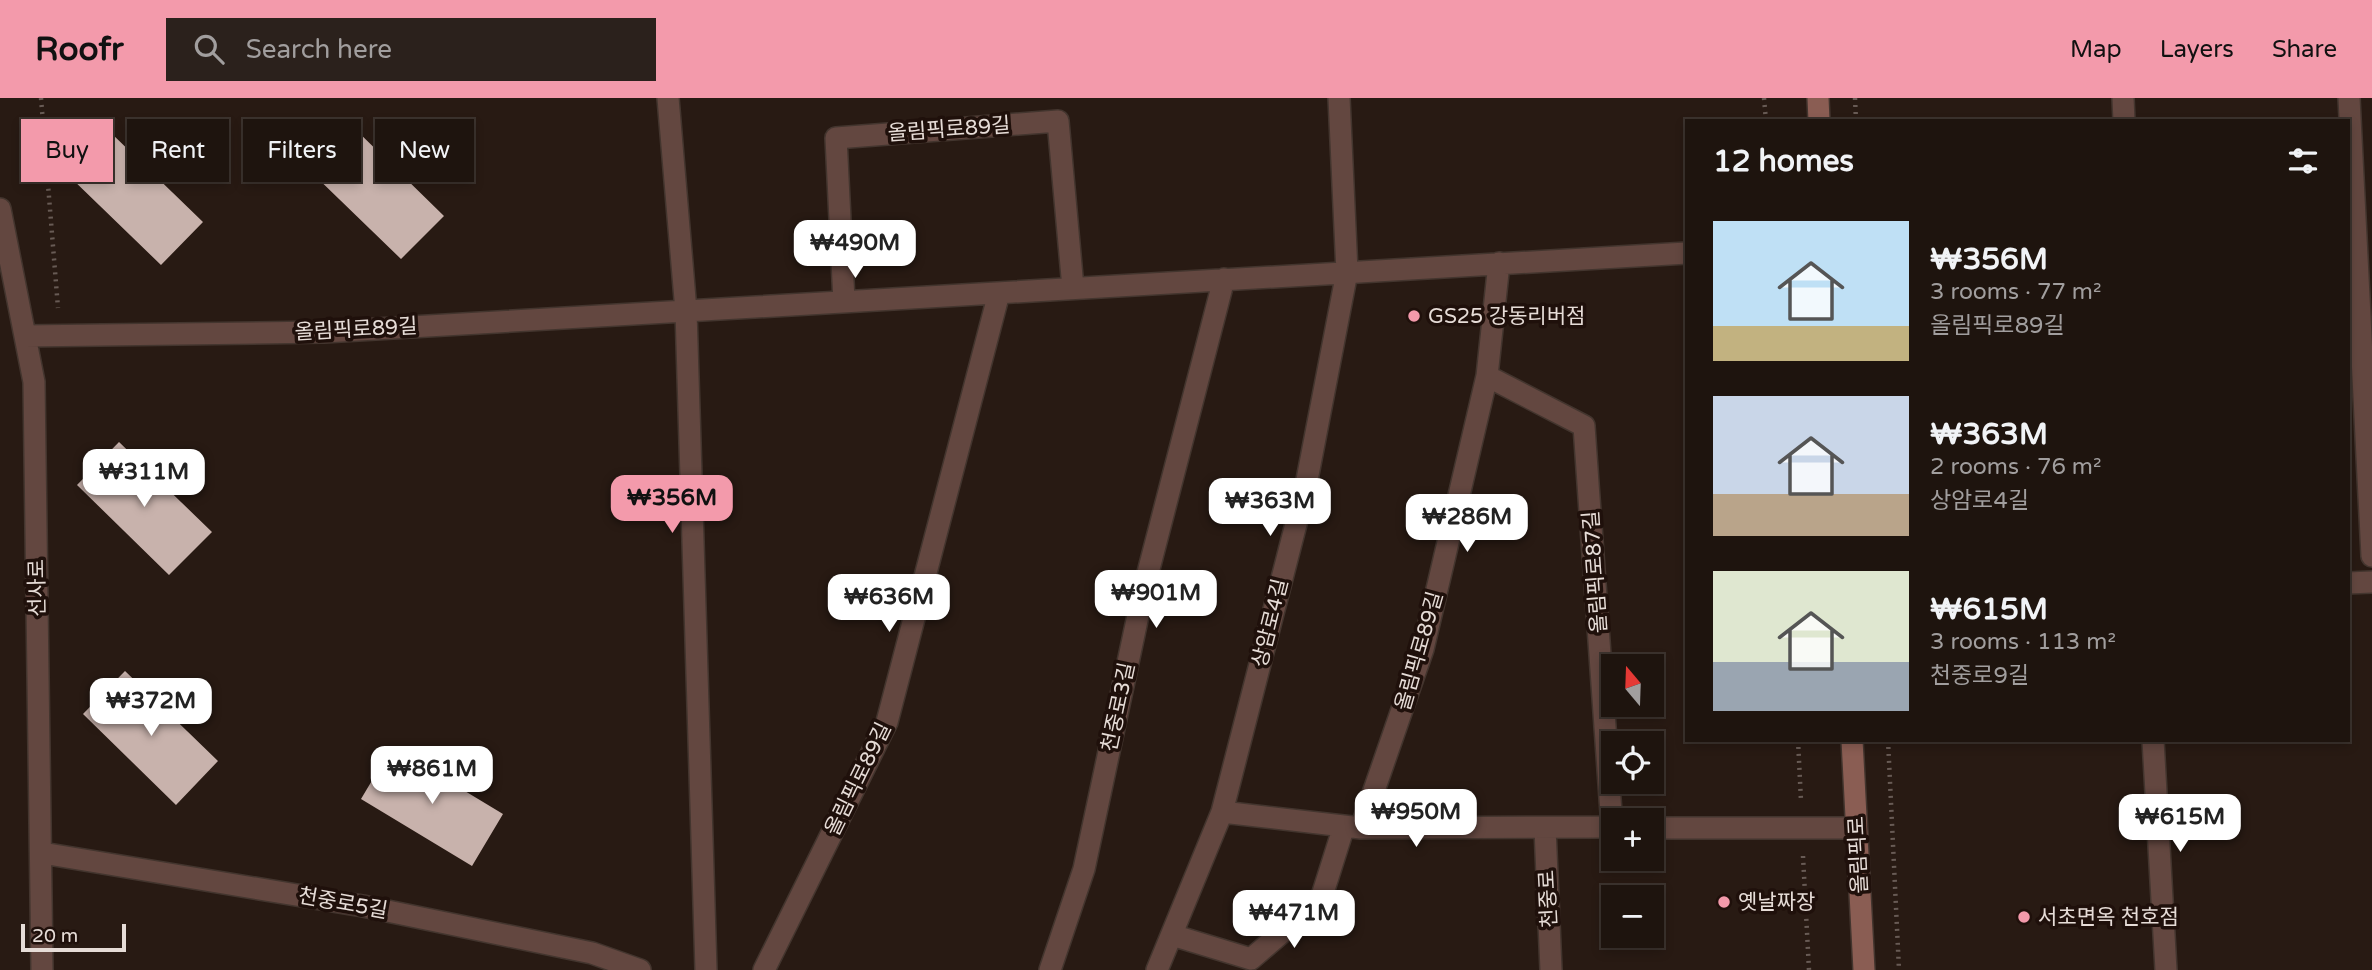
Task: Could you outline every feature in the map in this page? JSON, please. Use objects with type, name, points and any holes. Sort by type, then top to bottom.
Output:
[{"type":"main road","points":[[1818,98],[1819,119]]},
{"type":"main road","name":"올림픽로","points":[[1852,742],[1864,970]]},
{"type":"street","points":[[668,98],[686,311],[706,970]]},
{"type":"street","name":"상암로4길","points":[[1157,970],[1222,812],[1306,485],[1347,272],[1339,98]]},
{"type":"street","points":[[2123,98],[2124,119]]},
{"type":"street","points":[[2349,98],[2365,264],[2372,556]]},
{"type":"street","name":"올림픽로89길","points":[[844,301],[836,138],[1058,121],[1073,288]]},
{"type":"street","name":"선사로","points":[[0,209],[34,382],[42,970]]},
{"type":"street","name":"올림픽로89길","points":[[25,336],[324,332],[1685,253]]},
{"type":"street","name":"올림픽로89길","points":[[1352,827],[1423,649],[1487,376],[1499,264]]},
{"type":"street","name":"천중로3길","points":[[1050,970],[1084,869],[1143,592],[1224,279]]},
{"type":"street","name":"올림픽로89길","points":[[764,970],[887,722],[999,293]]},
{"type":"street","name":"올림픽로87길","points":[[1487,376],[1584,426],[1612,808]]},
{"type":"street","points":[[2350,583],[2372,582]]},
{"type":"street","points":[[2153,742],[2166,970]]},
{"type":"street","name":"올림픽로87길","points":[[1222,812],[1352,827],[1601,827]]},
{"type":"street","points":[[1172,935],[1251,959],[1321,899],[1352,827]]},
{"type":"street","name":"천중로","points":[[1545,828],[1551,970]]},
{"type":"street","points":[[1664,828],[1856,828]]},
{"type":"street","name":"천중로5길","points":[[42,853],[363,906],[588,961],[640,970]]},
{"type":"path","points":[[1764,98],[1766,119]]},
{"type":"path","points":[[1855,98],[1856,119]]},
{"type":"path","points":[[1888,742],[1899,970]]},
{"type":"building","points":[[113,135],[127,148],[127,182],[162,182],[203,222],[161,265],[75,182],[113,182]]},
{"type":"building","points":[[361,135],[375,148],[375,182],[409,182],[444,216],[401,259],[321,182],[361,182]]},
{"type":"building","points":[[119,442],[212,532],[169,575],[77,485]]},
{"type":"building","points":[[125,671],[218,761],[176,805],[83,714]]},
{"type":"building","points":[[392,747],[503,814],[472,866],[361,799]]},
{"type":"place","name":"GS25 강동리버점","points":[[1414,316]]},
{"type":"place","name":"옛날짜장","points":[[1724,902]]},
{"type":"place","name":"서초면옥 천호점","points":[[2024,917]]}]
